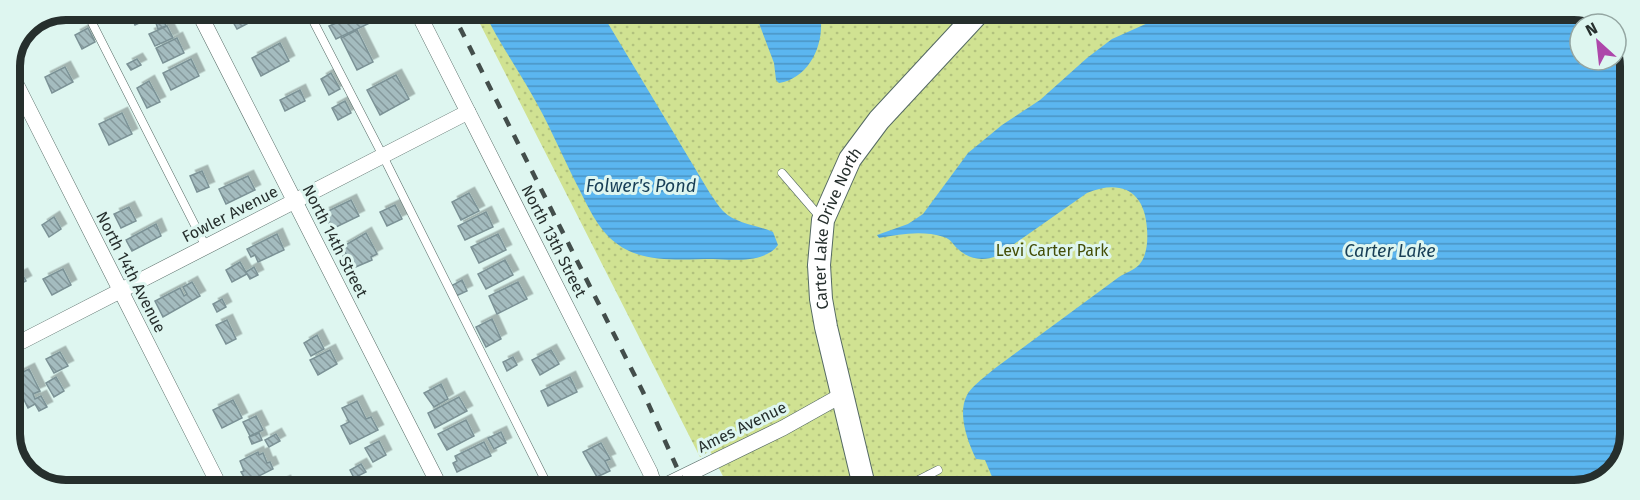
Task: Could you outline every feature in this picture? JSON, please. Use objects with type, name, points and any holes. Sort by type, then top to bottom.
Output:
[{"type":"street","name":"North 14th Street","points":[[203,20],[436,480]]},
{"type":"street","name":"North 13th Street","points":[[422,20],[653,480]]},
{"type":"street","name":"Carter Lake Drive North","points":[[863,480],[821,298],[819,264],[823,220],[850,159],[879,120],[972,20]]},
{"type":"street","name":"North 14th Avenue","points":[[20,92],[216,480]]},
{"type":"street","name":"Fowler Avenue","points":[[20,343],[468,112]]},
{"type":"street","name":"Ames Avenue","points":[[676,480],[783,428],[842,395]]},
{"type":"lane","points":[[91,20],[206,247]]},
{"type":"lane","points":[[313,20],[545,480]]},
{"type":"lane","points":[[782,173],[823,220]]},
{"type":"lane","points":[[918,480],[938,470]]},
{"type":"green space","name":"Levi Carter Park","points":[[478,20],[1568,20],[1568,72],[1620,72],[1620,128],[1561,480],[725,480],[710,451],[700,457]]},
{"type":"water","name":"Folwer's Pond","points":[[488,20],[606,20],[720,208],[734,219],[773,232],[778,245],[765,255],[739,260],[663,259],[626,250],[616,243],[603,231],[593,216],[549,126]]},
{"type":"water","points":[[758,20],[821,20],[819,44],[808,65],[800,73],[791,80],[779,83],[776,80],[774,63]]},
{"type":"water","name":"Carter Lake","points":[[1155,20],[1568,20],[1568,72],[1620,72],[1620,434],[1619,446],[1613,460],[1595,476],[1580,480],[993,480],[985,460],[976,459],[967,436],[963,411],[967,395],[994,369],[1119,277],[1139,265],[1145,253],[1147,238],[1142,205],[1136,197],[1120,188],[1110,187],[1087,193],[997,256],[987,259],[967,255],[948,239],[936,235],[912,233],[879,238],[877,235],[908,224],[923,214],[968,153],[1002,125],[1040,100],[1112,39]]},
{"type":"building","points":[[133,20],[146,20],[135,25]]},
{"type":"building","points":[[163,20],[166,26],[158,29],[156,23]]},
{"type":"building","points":[[232,20],[254,20],[237,29]]},
{"type":"building","points":[[334,20],[371,20],[372,22],[336,39],[329,26],[336,23]]},
{"type":"building","points":[[167,26],[173,38],[155,46],[149,34]]},
{"type":"building","points":[[88,28],[95,42],[82,49],[75,35]]},
{"type":"building","points":[[357,30],[373,62],[357,70],[341,38]]},
{"type":"building","points":[[177,38],[184,53],[163,63],[156,48]]},
{"type":"building","points":[[280,43],[289,61],[261,76],[252,58]]},
{"type":"building","points":[[137,59],[141,65],[131,70],[127,64]]},
{"type":"building","points":[[191,59],[199,76],[171,90],[163,73]]},
{"type":"building","points":[[65,67],[73,82],[52,93],[45,77]]},
{"type":"building","points":[[331,73],[340,89],[329,95],[321,79]]},
{"type":"building","points":[[396,75],[409,99],[380,115],[367,90]]},
{"type":"building","points":[[149,81],[160,102],[147,108],[137,88]]},
{"type":"building","points":[[300,90],[305,101],[285,111],[280,100]]},
{"type":"building","points":[[345,101],[351,113],[338,120],[332,108]]},
{"type":"building","points":[[122,113],[132,134],[109,145],[99,124]]},
{"type":"building","points":[[202,171],[209,187],[197,192],[190,176]]},
{"type":"building","points":[[248,176],[255,190],[226,204],[219,189]]},
{"type":"building","points":[[469,193],[479,211],[461,220],[452,202]]},
{"type":"building","points":[[351,200],[359,216],[332,229],[324,213]]},
{"type":"building","points":[[395,205],[402,219],[387,226],[380,212]]},
{"type":"building","points":[[129,207],[136,221],[121,228],[114,214]]},
{"type":"building","points":[[486,212],[493,227],[465,240],[458,226]]},
{"type":"building","points":[[54,217],[61,229],[49,237],[42,225]]},
{"type":"building","points":[[156,224],[161,236],[132,251],[126,240]]},
{"type":"building","points":[[366,233],[377,254],[371,257],[372,260],[351,269],[343,256],[346,254],[342,247]]},
{"type":"building","points":[[277,234],[284,250],[258,262],[255,255],[251,257],[247,249]]},
{"type":"building","points":[[498,234],[506,250],[479,263],[471,247]]},
{"type":"building","points":[[505,260],[513,275],[486,289],[478,274]]},
{"type":"building","points":[[240,262],[247,274],[232,282],[226,270]]},
{"type":"building","points":[[254,267],[258,275],[250,279],[246,272]]},
{"type":"building","points":[[63,269],[71,285],[52,295],[43,279]]},
{"type":"building","points":[[22,274],[26,281],[20,284]]},
{"type":"building","points":[[462,280],[467,291],[456,296],[451,286]]},
{"type":"building","points":[[192,282],[200,296],[163,317],[155,301],[180,288],[184,296],[187,294],[183,287]]},
{"type":"building","points":[[518,282],[527,299],[497,314],[489,296]]},
{"type":"building","points":[[222,299],[226,307],[217,312],[213,304]]},
{"type":"building","points":[[492,319],[501,339],[486,347],[476,327]]},
{"type":"building","points":[[227,320],[236,339],[226,344],[216,325]]},
{"type":"building","points":[[317,335],[324,349],[311,356],[304,343]]},
{"type":"building","points":[[330,350],[337,364],[318,375],[310,360]]},
{"type":"building","points":[[551,350],[559,364],[540,375],[532,360]]},
{"type":"building","points":[[60,352],[68,366],[54,373],[46,359]]},
{"type":"building","points":[[513,357],[517,365],[507,371],[503,362]]},
{"type":"building","points":[[29,369],[40,391],[33,394],[35,399],[41,396],[47,407],[39,411],[35,404],[28,408],[20,391],[20,374]]},
{"type":"building","points":[[56,377],[64,391],[54,397],[46,383]]},
{"type":"building","points":[[570,377],[577,392],[548,406],[541,391]]},
{"type":"building","points":[[441,384],[448,399],[434,407],[424,393]]},
{"type":"building","points":[[459,397],[467,411],[435,428],[428,413]]},
{"type":"building","points":[[233,400],[242,418],[222,428],[213,410]]},
{"type":"building","points":[[357,401],[366,419],[371,417],[378,430],[350,444],[341,426],[349,422],[342,408]]},
{"type":"building","points":[[256,416],[263,430],[250,436],[243,422]]},
{"type":"building","points":[[466,420],[474,436],[447,450],[438,434]]},
{"type":"building","points":[[501,432],[506,443],[494,449],[488,438]]},
{"type":"building","points":[[259,433],[262,440],[252,444],[249,437]]},
{"type":"building","points":[[276,434],[280,441],[269,447],[265,440]]},
{"type":"building","points":[[379,441],[386,455],[373,462],[365,448]]},
{"type":"building","points":[[484,442],[491,456],[457,472],[453,463],[457,461],[455,456]]},
{"type":"building","points":[[601,443],[610,459],[605,461],[610,471],[597,477],[583,452]]},
{"type":"building","points":[[258,452],[259,455],[263,453],[267,463],[270,462],[273,469],[251,480],[246,480],[241,472],[244,471],[240,461]]},
{"type":"building","points":[[361,464],[366,472],[354,478],[350,470]]},
{"type":"railway","points":[[456,20],[643,392],[683,480]]}]
